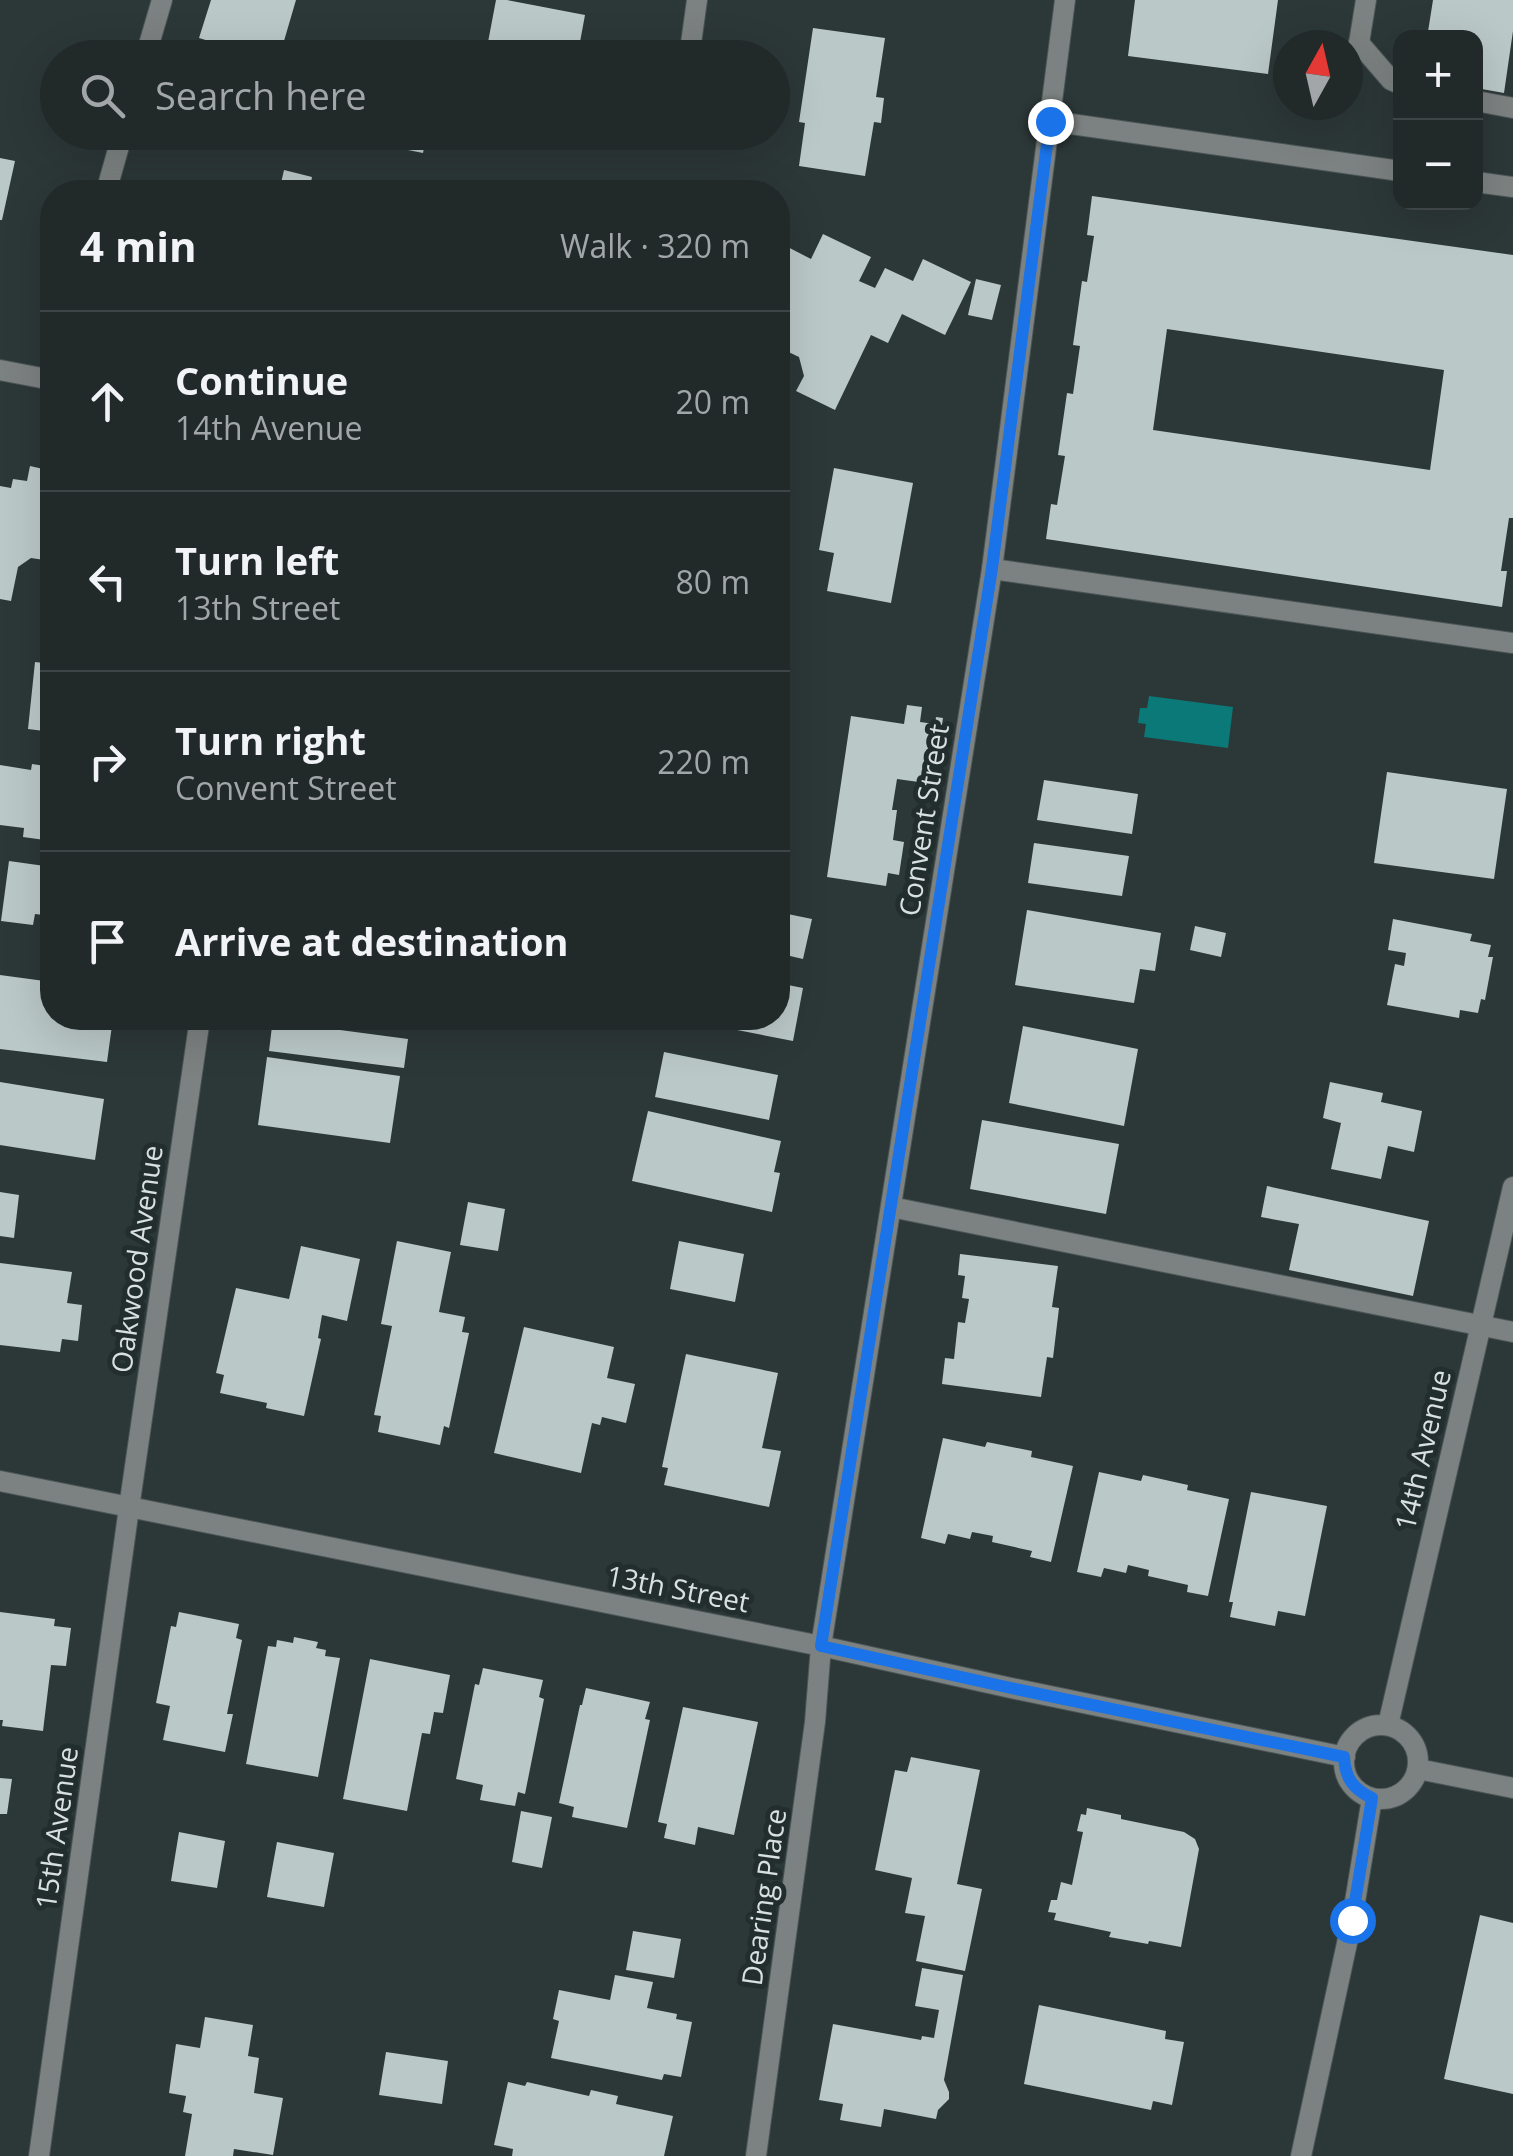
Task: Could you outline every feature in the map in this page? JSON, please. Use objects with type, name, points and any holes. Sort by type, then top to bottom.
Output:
[{"type":"street","points":[[150,40],[162,0]]},
{"type":"street","points":[[691,40],[697,0]]},
{"type":"street","name":"Convent Street","points":[[821,1646],[992,568],[1065,0]]},
{"type":"street","points":[[1366,0],[1359,43],[1393,81]]},
{"type":"street","points":[[1483,103],[1513,108]]},
{"type":"street","points":[[1050,121],[1393,170]]},
{"type":"street","points":[[109,180],[118,150]]},
{"type":"street","points":[[1483,183],[1513,188]]},
{"type":"street","points":[[0,370],[40,376]]},
{"type":"street","points":[[992,568],[1513,643]]},
{"type":"street","name":"Oakwood Avenue","points":[[128,1508],[198,1030]]},
{"type":"street","name":"14th Avenue","points":[[1388,1725],[1513,1187]]},
{"type":"street","points":[[891,1207],[1513,1332]]},
{"type":"street","name":"13th Street","points":[[0,1480],[821,1646],[1344,1757]]},
{"type":"street","name":"15th Avenue","points":[[39,2156],[128,1508]]},
{"type":"street","name":"Dearing Place","points":[[756,2156],[816,1722],[821,1646]]},
{"type":"street","points":[[1388,1725],[1408,1736],[1418,1757],[1418,1768],[1414,1780],[1396,1796],[1372,1798],[1354,1787],[1344,1757],[1359,1732],[1388,1725]]},
{"type":"street","points":[[1418,1768],[1513,1788]]},
{"type":"street","points":[[1301,2156],[1352,1920],[1372,1798]]},
{"type":"water","points":[[1149,696],[1233,707],[1228,748],[1144,737],[1146,724],[1138,723],[1140,708],[1147,708]]},
{"type":"building","points":[[211,0],[296,0],[284,40],[199,38]]},
{"type":"building","points":[[496,0],[585,15],[580,40],[488,40]]},
{"type":"building","points":[[1135,0],[1278,0],[1268,74],[1128,56]]},
{"type":"building","points":[[1433,0],[1513,0],[1504,93],[1483,89],[1483,30],[1428,30]]},
{"type":"building","points":[[813,28],[885,38],[876,97],[884,98],[881,123],[874,122],[865,176],[799,166],[805,123],[799,122]]},
{"type":"building","points":[[0,158],[15,161],[2,220],[0,220]]},
{"type":"building","points":[[284,170],[312,177],[311,180],[282,180]]},
{"type":"building","points":[[1092,196],[1513,255],[1513,518],[1509,518],[1501,571],[1507,571],[1502,607],[1046,539],[1051,504],[1057,505],[1065,456],[1058,455],[1067,393],[1073,394],[1080,346],[1073,345],[1082,281],[1087,282],[1094,236],[1087,235]],"holes":[[[1167,329],[1444,370],[1430,470],[1153,430]]]},
{"type":"building","points":[[823,234],[871,257],[859,281],[875,288],[885,268],[913,281],[923,259],[971,282],[945,335],[902,314],[888,343],[871,335],[835,410],[796,391],[804,376],[799,357],[790,353],[790,248],[811,259]]},
{"type":"building","points":[[976,279],[1001,285],[992,320],[968,315]]},
{"type":"building","points":[[30,466],[40,468],[40,559],[31,558],[18,567],[11,601],[0,599],[0,486],[11,488],[13,479],[27,481]]},
{"type":"building","points":[[834,468],[913,483],[891,603],[827,591],[834,553],[819,550]]},
{"type":"building","points":[[35,662],[40,663],[40,730],[28,729]]},
{"type":"building","points":[[907,705],[922,707],[920,722],[935,724],[936,717],[943,718],[933,784],[897,779],[893,840],[904,842],[899,875],[888,873],[886,886],[827,877],[851,716],[904,724]]},
{"type":"building","points":[[32,764],[40,765],[40,839],[23,837],[24,828],[0,825],[0,765],[31,770]]},
{"type":"building","points":[[1387,772],[1507,789],[1494,879],[1374,863]]},
{"type":"building","points":[[1044,780],[1138,794],[1132,834],[1037,820]]},
{"type":"building","points":[[1034,843],[1129,856],[1122,896],[1028,883]]},
{"type":"building","points":[[9,861],[40,865],[40,915],[35,914],[33,925],[1,921]]},
{"type":"building","points":[[1027,910],[1161,933],[1155,971],[1140,969],[1134,1003],[1015,985]]},
{"type":"building","points":[[790,914],[812,919],[803,959],[790,956]]},
{"type":"building","points":[[1393,919],[1472,934],[1470,941],[1491,945],[1488,957],[1493,957],[1485,1000],[1481,999],[1478,1013],[1460,1010],[1459,1018],[1387,1005],[1395,964],[1404,966],[1406,953],[1388,950]]},
{"type":"building","points":[[1195,926],[1226,933],[1221,957],[1190,950]]},
{"type":"building","points":[[0,975],[40,980],[40,1030],[111,1030],[107,1062],[0,1049]]},
{"type":"building","points":[[790,985],[803,988],[793,1041],[737,1030],[790,1030]]},
{"type":"building","points":[[1023,1026],[1138,1049],[1124,1126],[1009,1103]]},
{"type":"building","points":[[272,1030],[340,1030],[408,1039],[404,1068],[269,1051]]},
{"type":"building","points":[[664,1052],[778,1075],[769,1120],[655,1097]]},
{"type":"building","points":[[267,1057],[400,1076],[390,1143],[258,1125]]},
{"type":"building","points":[[0,1082],[104,1099],[95,1160],[0,1145]]},
{"type":"building","points":[[1330,1082],[1383,1093],[1381,1102],[1422,1111],[1414,1152],[1388,1146],[1381,1179],[1331,1169],[1341,1123],[1323,1118]]},
{"type":"building","points":[[648,1111],[781,1141],[774,1172],[780,1173],[772,1212],[632,1181]]},
{"type":"building","points":[[982,1120],[1119,1144],[1106,1214],[970,1189]]},
{"type":"building","points":[[1267,1186],[1429,1221],[1413,1296],[1289,1270],[1299,1224],[1261,1217]]},
{"type":"building","points":[[0,1192],[19,1195],[14,1238],[0,1236]]},
{"type":"building","points":[[468,1202],[505,1209],[498,1251],[460,1245]]},
{"type":"building","points":[[397,1241],[451,1252],[439,1312],[465,1317],[462,1332],[469,1333],[449,1428],[444,1426],[440,1445],[378,1432],[381,1416],[374,1415],[392,1326],[381,1324]]},
{"type":"building","points":[[679,1241],[744,1254],[735,1302],[670,1289]]},
{"type":"building","points":[[301,1246],[360,1259],[347,1321],[322,1315],[318,1338],[321,1339],[304,1416],[220,1393],[224,1375],[216,1373],[236,1288],[289,1299]]},
{"type":"building","points":[[960,1254],[1058,1266],[1052,1307],[1059,1308],[1053,1358],[1047,1357],[1041,1397],[942,1384],[945,1358],[954,1359],[958,1322],[965,1323],[969,1299],[962,1298],[965,1276],[958,1275]]},
{"type":"building","points":[[0,1263],[72,1272],[67,1303],[82,1305],[78,1341],[62,1339],[60,1352],[0,1345]]},
{"type":"building","points":[[524,1327],[614,1347],[607,1378],[635,1384],[626,1423],[602,1417],[600,1425],[592,1423],[581,1473],[494,1453]]},
{"type":"building","points":[[686,1354],[778,1373],[762,1448],[781,1451],[769,1507],[664,1485],[668,1468],[662,1467]]},
{"type":"building","points":[[943,1438],[1032,1451],[1031,1457],[1073,1466],[1051,1562],[1030,1557],[1032,1551],[992,1542],[993,1536],[972,1532],[970,1539],[948,1534],[945,1544],[921,1538]]},
{"type":"building","points":[[1099,1472],[1141,1481],[1143,1475],[1229,1499],[1208,1596],[1187,1592],[1188,1585],[1148,1576],[1149,1570],[1128,1565],[1126,1573],[1104,1568],[1101,1577],[1077,1572]]},
{"type":"building","points":[[1251,1492],[1327,1506],[1305,1616],[1278,1611],[1275,1626],[1230,1617],[1233,1602],[1229,1602]]},
{"type":"building","points":[[0,1612],[55,1619],[54,1626],[71,1628],[66,1666],[51,1665],[43,1731],[2,1726]]},
{"type":"building","points":[[179,1612],[239,1624],[236,1638],[242,1640],[227,1714],[233,1714],[225,1752],[163,1740],[170,1706],[156,1703],[171,1626],[176,1627]]},
{"type":"building","points":[[294,1637],[318,1642],[316,1648],[326,1650],[325,1656],[340,1658],[318,1777],[246,1764],[268,1646],[276,1647],[277,1640],[293,1643]]},
{"type":"building","points":[[370,1659],[450,1675],[443,1713],[434,1712],[430,1734],[422,1733],[407,1811],[343,1799]]},
{"type":"building","points":[[483,1668],[543,1680],[539,1697],[544,1699],[525,1794],[518,1792],[515,1806],[480,1800],[483,1785],[456,1779],[475,1684],[479,1685]]},
{"type":"building","points":[[586,1688],[650,1702],[645,1719],[650,1720],[627,1828],[572,1817],[574,1807],[559,1803]]},
{"type":"building","points":[[683,1707],[758,1722],[734,1835],[698,1827],[695,1845],[664,1838],[667,1824],[658,1822]]},
{"type":"building","points":[[911,1757],[980,1770],[957,1884],[982,1889],[965,1971],[916,1961],[925,1916],[905,1913],[912,1878],[875,1870],[895,1770],[907,1772]]},
{"type":"building","points":[[0,1778],[12,1779],[7,1814],[0,1814]]},
{"type":"building","points":[[1087,1808],[1184,1832],[1195,1839],[1199,1849],[1181,1947],[1109,1937],[1111,1932],[1054,1920],[1056,1913],[1048,1912],[1051,1900],[1057,1900],[1061,1882],[1072,1885],[1083,1832],[1077,1831],[1081,1814],[1086,1815]]},
{"type":"building","points":[[521,1811],[552,1817],[542,1868],[512,1862]]},
{"type":"building","points":[[179,1832],[225,1841],[217,1888],[171,1881]]},
{"type":"building","points":[[277,1842],[334,1853],[324,1907],[267,1897]]},
{"type":"building","points":[[1480,1915],[1513,1923],[1513,2094],[1444,2079]]},
{"type":"building","points":[[633,1931],[681,1939],[674,1978],[626,1970]]},
{"type":"building","points":[[922,1968],[963,1975],[944,2080],[949,2099],[938,2110],[936,2119],[884,2109],[881,2127],[840,2120],[843,2104],[819,2100],[833,2024],[921,2040],[922,2036],[934,2038],[939,2010],[915,2006]]},
{"type":"building","points":[[615,1975],[653,1982],[647,2008],[677,2014],[676,2019],[692,2022],[681,2077],[664,2074],[662,2080],[551,2058],[559,2021],[553,2019],[559,1990],[610,2000]]},
{"type":"building","points":[[1039,2005],[1166,2031],[1165,2039],[1184,2042],[1172,2105],[1153,2101],[1151,2110],[1024,2084]]},
{"type":"building","points":[[205,2017],[253,2025],[248,2056],[259,2058],[254,2093],[283,2098],[273,2155],[234,2149],[233,2156],[185,2156],[192,2114],[183,2112],[186,2096],[169,2093],[176,2044],[200,2048]]},
{"type":"building","points":[[386,2052],[448,2061],[442,2104],[379,2095]]},
{"type":"building","points":[[508,2082],[525,2086],[527,2082],[589,2096],[591,2090],[618,2096],[616,2104],[673,2116],[664,2156],[512,2156],[513,2149],[494,2145]]},
{"type":"route","points":[[1050,121],[992,568],[821,1646],[1344,1757],[1354,1787],[1372,1798],[1352,1920]]}]
